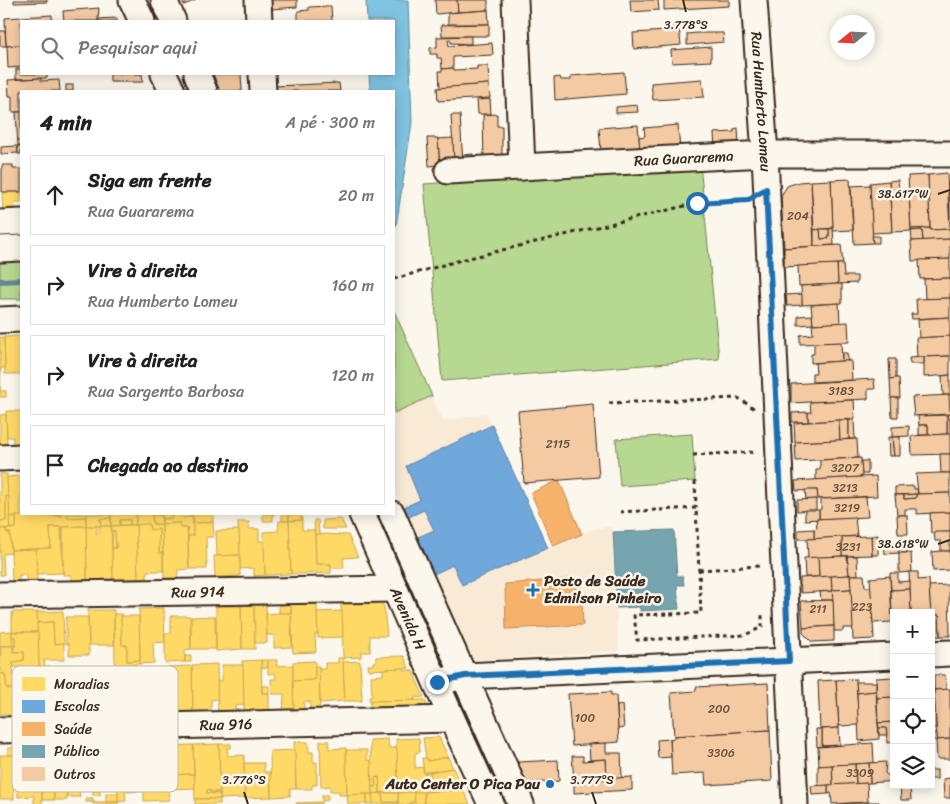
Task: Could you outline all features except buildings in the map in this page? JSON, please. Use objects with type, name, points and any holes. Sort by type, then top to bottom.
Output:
[{"type":"street","points":[[132,0],[142,20]]},
{"type":"street","points":[[164,0],[173,20]]},
{"type":"street","points":[[258,0],[259,20]]},
{"type":"street","points":[[515,0],[522,167]]},
{"type":"street","name":"Rua Humberto Lomeu","points":[[754,0],[765,154],[795,804]]},
{"type":"street","points":[[164,75],[172,90]]},
{"type":"street","points":[[197,75],[204,90]]},
{"type":"street","points":[[262,75],[263,90]]},
{"type":"street","name":"Rua Guararema","points":[[448,171],[765,154],[950,154]]},
{"type":"street","points":[[0,223],[20,222]]},
{"type":"street","points":[[0,249],[20,248]]},
{"type":"street","points":[[0,320],[20,319]]},
{"type":"street","points":[[0,458],[20,457]]},
{"type":"street","name":"Avenida H","points":[[362,515],[394,590],[492,804]]},
{"type":"street","name":"Avenida H","points":[[392,515],[521,804]]},
{"type":"street","name":"Rua 914","points":[[0,595],[394,590]]},
{"type":"street","points":[[935,654],[950,653]]},
{"type":"street","points":[[437,682],[465,676],[890,656]]},
{"type":"street","name":"Rua 916","points":[[178,726],[452,719]]},
{"type":"path","points":[[395,279],[461,260],[697,203],[747,200],[766,189]]},
{"type":"path","points":[[609,403],[738,398],[754,409],[755,418]]},
{"type":"path","points":[[756,443],[756,462]]},
{"type":"path","points":[[693,455],[756,452]]},
{"type":"path","points":[[695,480],[700,613],[634,615],[636,640],[745,635],[762,627],[762,610]]},
{"type":"path","points":[[620,512],[696,508]]},
{"type":"path","points":[[760,557],[760,575]]},
{"type":"path","points":[[699,570],[760,566]]},
{"type":"shaded area","points":[[395,313],[443,421],[486,413],[548,548],[595,528],[611,527],[619,651],[467,661],[441,594],[395,491]]},
{"type":"green space","points":[[700,164],[719,359],[442,381],[424,184]]},
{"type":"green space","points":[[0,256],[20,256],[20,299],[0,299]]},
{"type":"green space","points":[[395,313],[432,396],[395,413]]},
{"type":"green space","points":[[692,434],[695,481],[620,486],[616,439]]},
{"type":"water","points":[[366,0],[408,0],[412,123],[395,227],[395,90],[370,90],[369,75],[395,75],[395,20],[367,20]]},
{"type":"waterway","points":[[0,281],[20,280]]},
{"type":"place","name":"Posto de Saúde Edmilson Pinheiro","points":[[533,590]]},
{"type":"place","name":"Auto Center O Pica Pau","points":[[550,784]]},
{"type":"route","points":[[437,682],[465,676],[789,661],[766,189],[747,200],[697,203]]}]
